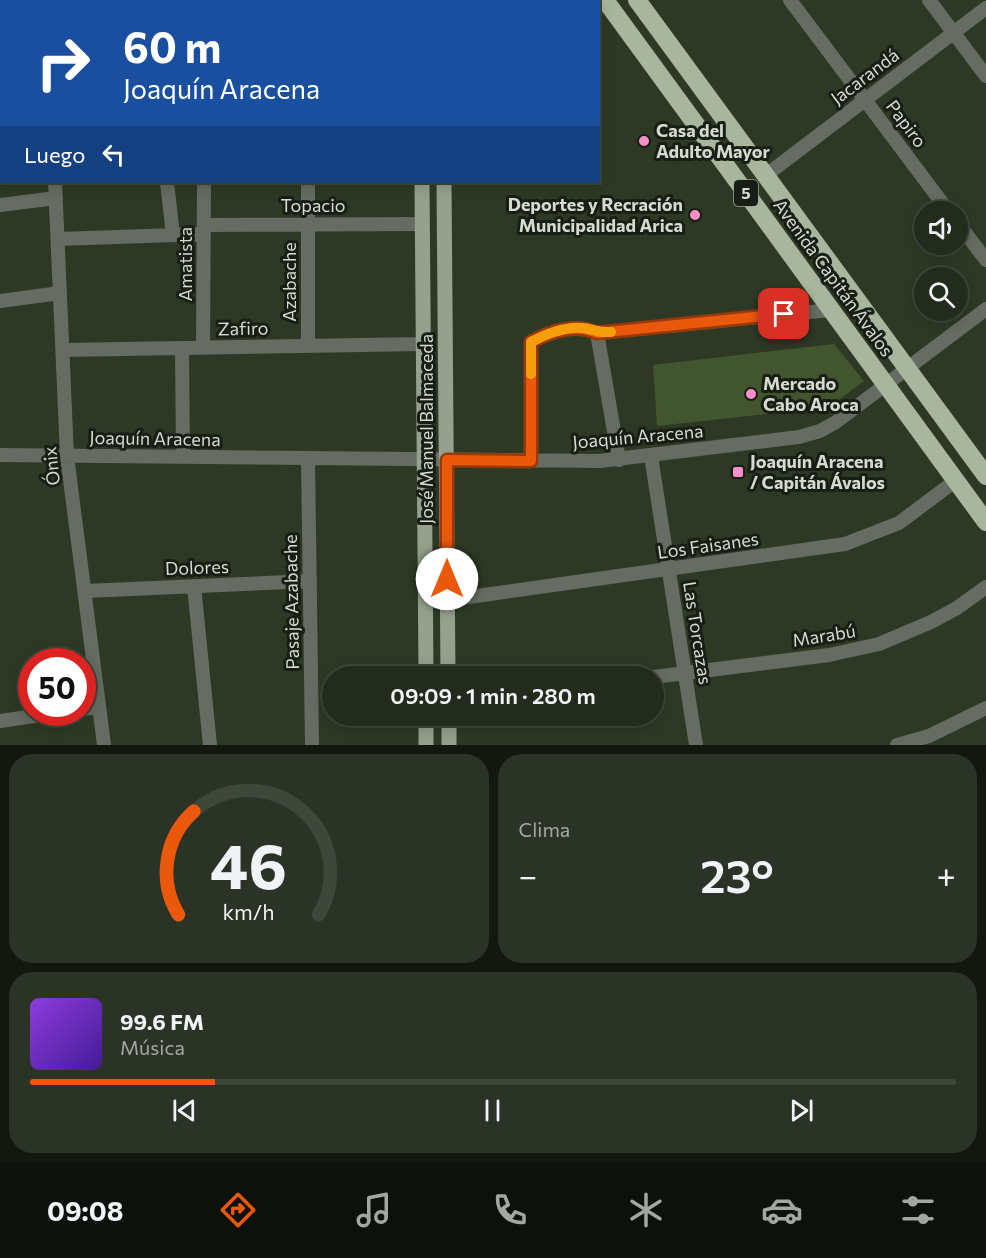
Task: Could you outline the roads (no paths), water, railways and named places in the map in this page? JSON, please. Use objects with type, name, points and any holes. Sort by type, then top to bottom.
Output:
[{"type":"highway","name":"Avenida Capitán Ávalos","points":[[605,0],[986,522]]},
{"type":"highway","name":"Avenida Capitán Ávalos","points":[[644,3],[765,176],[907,369],[982,463]]},
{"type":"main road","name":"José Manuel Balmaceda","points":[[422,183],[426,666]]},
{"type":"main road","name":"José Manuel Balmaceda","points":[[444,183],[448,666]]},
{"type":"main road","points":[[426,726],[426,745]]},
{"type":"main road","points":[[449,726],[449,745]]},
{"type":"street","name":"Papiro","points":[[790,0],[941,201]]},
{"type":"street","points":[[929,0],[986,76]]},
{"type":"street","name":"Jacarandá","points":[[765,176],[986,8]]},
{"type":"street","name":"Ónix","points":[[55,183],[67,456],[104,745]]},
{"type":"street","name":"Amatista","points":[[167,183],[173,235]]},
{"type":"street","name":"Amatista","points":[[203,348],[204,183]]},
{"type":"street","name":"Azabache","points":[[308,183],[309,346]]},
{"type":"street","points":[[0,205],[56,198]]},
{"type":"street","name":"Topacio","points":[[58,239],[173,235],[204,229],[308,224],[423,224]]},
{"type":"street","points":[[968,236],[986,260]]},
{"type":"street","points":[[0,301],[60,293]]},
{"type":"street","name":"Joaquín Aracena","points":[[0,455],[619,460],[808,435],[827,428],[986,309]]},
{"type":"street","points":[[531,461],[531,342],[548,333],[584,327],[597,333],[831,310]]},
{"type":"street","points":[[597,333],[619,460]]},
{"type":"street","name":"Zafiro","points":[[63,350],[423,345]]},
{"type":"street","points":[[182,348],[183,458]]},
{"type":"street","name":"Las Torcazas","points":[[651,456],[696,745]]},
{"type":"street","name":"Pasaje Azabache","points":[[308,459],[312,745]]},
{"type":"street","name":"Los Faisanes","points":[[448,600],[669,570],[861,540],[899,523],[956,480]]},
{"type":"street","name":"Dolores","points":[[85,591],[310,581]]},
{"type":"street","points":[[194,586],[210,745]]},
{"type":"street","name":"Marabú","points":[[664,676],[830,655],[879,644],[931,622],[957,608],[986,587]]},
{"type":"street","points":[[897,745],[929,740],[984,714]]},
{"type":"street","points":[[0,721],[18,718]]},
{"type":"place","name":"Casa del Adulto Mayor","points":[[644,141]]},
{"type":"place","name":"Deportes y Recración Municipalidad Arica","points":[[695,215]]},
{"type":"place","name":"Mercado Cabo Aroca","points":[[751,394]]},
{"type":"place","name":"Joaquín Aracena / Capitán Ávalos","points":[[738,472]]}]
